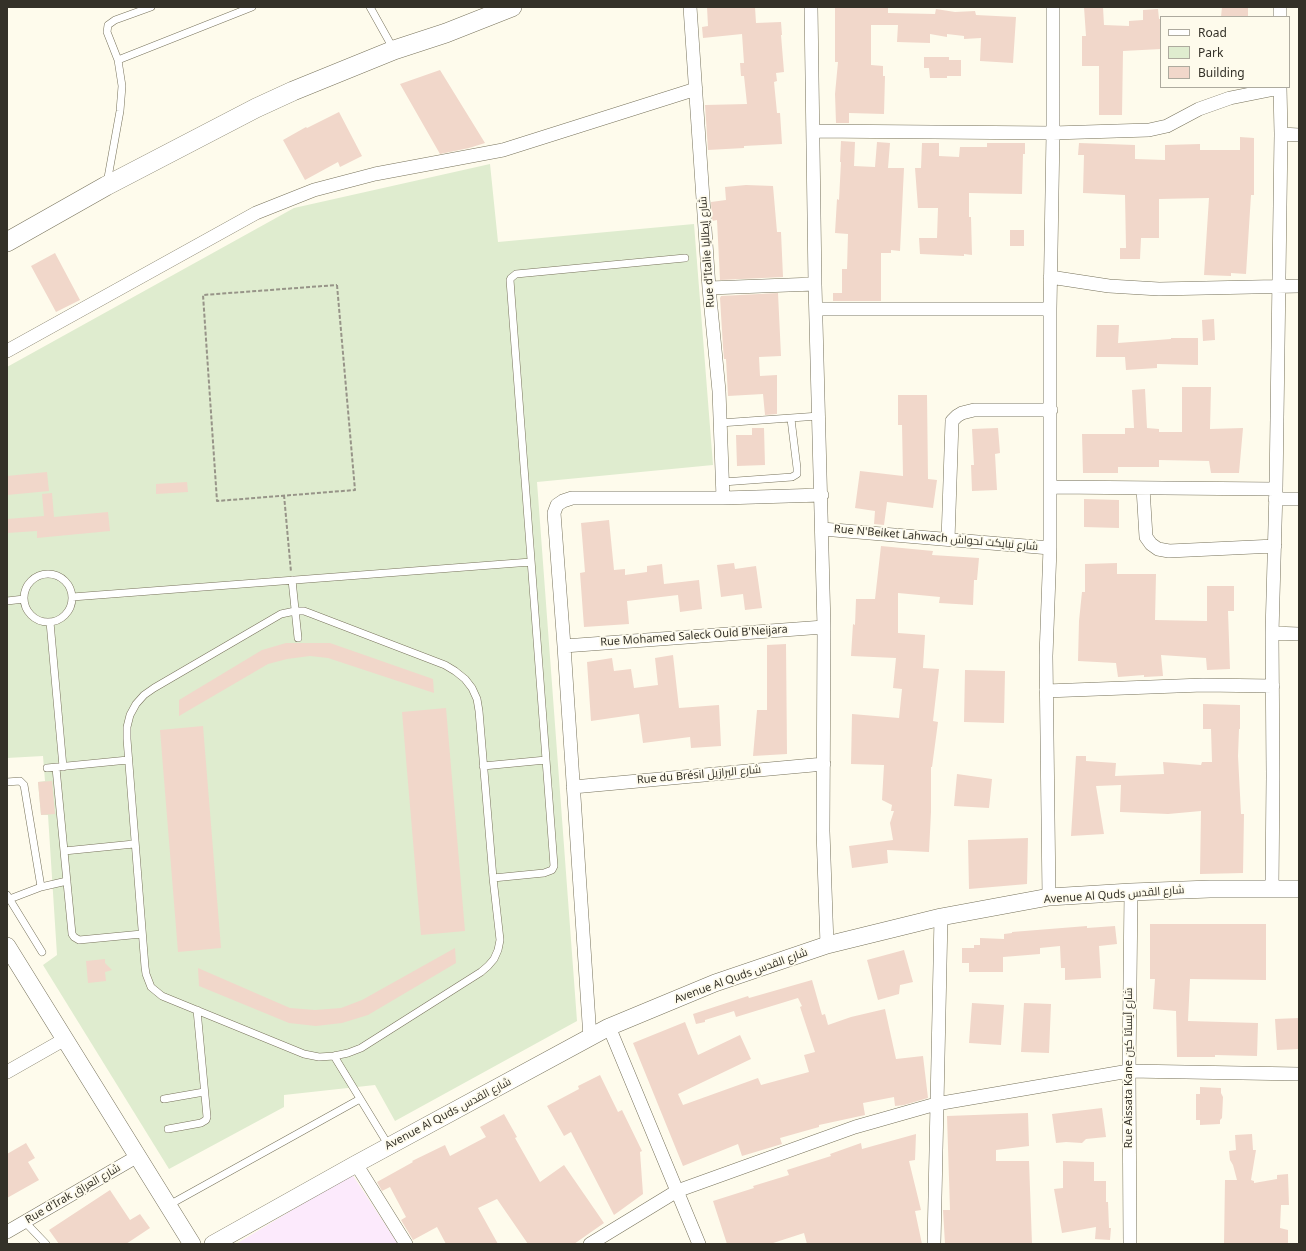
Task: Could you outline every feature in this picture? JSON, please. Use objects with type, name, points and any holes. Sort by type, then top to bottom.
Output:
[{"type":"main road","points":[[7,242],[106,186],[256,108],[293,91],[394,50],[446,33],[512,7]]},
{"type":"street","name":"Rue d'Italie شارع إيطاليا","points":[[690,7],[709,288],[719,390],[723,498]]},
{"type":"street","points":[[811,7],[815,284],[822,495],[824,627],[823,831],[827,945]]},
{"type":"street","points":[[1049,897],[1046,656],[1051,487],[1050,277],[1053,133],[1053,7]]},
{"type":"street","points":[[813,131],[1053,133],[1148,130],[1167,126],[1199,109],[1230,98],[1280,88],[1281,134],[1276,494],[1272,633],[1272,888]]},
{"type":"street","points":[[7,351],[256,214],[314,190],[375,174],[503,150],[696,89]]},
{"type":"street","points":[[1281,134],[1299,135]]},
{"type":"street","points":[[1050,277],[1109,286],[1159,289],[1299,286]]},
{"type":"street","points":[[709,288],[815,284]]},
{"type":"street","points":[[816,309],[1050,309]]},
{"type":"street","points":[[948,540],[952,421],[956,416],[962,413],[974,410],[1051,410]]},
{"type":"street","points":[[1051,487],[1143,488],[1276,494],[1299,499]]},
{"type":"street","points":[[1143,488],[1146,537],[1151,544],[1158,549],[1170,551],[1274,546]]},
{"type":"street","points":[[590,1038],[564,646],[554,522],[554,513],[557,505],[572,498],[723,498],[822,495]]},
{"type":"street","name":"Rue N'Beiket Lahwach شارع نبايكت لحواش","points":[[822,529],[1050,548]]},
{"type":"street","name":"Rue Mohamed Saleck Ould B'Neijara","points":[[564,646],[824,627]]},
{"type":"street","points":[[1272,633],[1299,634]]},
{"type":"street","points":[[1046,690],[1203,685],[1272,686]]},
{"type":"street","name":"Rue du Brésil شارع البرازيل","points":[[573,787],[824,764]]},
{"type":"street","name":"Avenue Al Quds شارع القدس","points":[[213,1244],[356,1164],[609,1027],[715,983],[827,945],[941,917],[1049,897],[1130,892],[1272,888],[1299,889]]},
{"type":"street","name":"Rue Aissata Kane شارع آيساتا كين","points":[[1130,892],[1130,1244]]},
{"type":"street","points":[[934,1244],[941,917]]},
{"type":"street","points":[[7,946],[192,1244]]},
{"type":"street","points":[[609,1027],[699,1244]]},
{"type":"street","points":[[7,1072],[65,1039]]},
{"type":"street","points":[[590,1244],[677,1191],[855,1127],[936,1104],[1129,1071],[1299,1074]]},
{"type":"street","name":"Rue d'Irak شارع العراق","points":[[7,1232],[138,1156]]},
{"type":"street","points":[[356,1164],[406,1244]]},
{"type":"lane","points":[[106,186],[120,111],[122,86],[118,60],[106,32],[108,25],[114,20],[151,7]]},
{"type":"lane","points":[[118,60],[252,7]]},
{"type":"lane","points":[[370,7],[394,50]]},
{"type":"lane","points":[[493,878],[544,874],[552,870],[554,866],[510,284],[511,278],[516,274],[684,258]]},
{"type":"lane","points":[[720,423],[819,416]]},
{"type":"lane","points":[[723,482],[792,477],[796,474],[797,468],[791,419]]},
{"type":"lane","points":[[72,597],[531,562]]},
{"type":"lane","points":[[46,574],[61,578],[67,583],[72,597],[68,611],[57,621],[41,622],[28,612],[24,604],[26,588],[31,581],[38,576],[46,574]]},
{"type":"lane","points":[[292,580],[298,638]]},
{"type":"lane","points":[[7,601],[24,600]]},
{"type":"lane","points":[[295,611],[312,614],[456,670],[472,688],[477,699],[500,940],[494,959],[488,966],[361,1048],[334,1056],[319,1057],[304,1054],[162,996],[151,987],[146,974],[128,760],[128,721],[136,704],[144,695],[281,614],[295,611]]},
{"type":"lane","points":[[50,622],[64,851],[68,881],[71,931],[74,937],[79,940],[142,934]]},
{"type":"lane","points":[[47,768],[128,760]]},
{"type":"lane","points":[[483,766],[546,760]]},
{"type":"lane","points":[[7,782],[20,781],[24,785],[42,887]]},
{"type":"lane","points":[[64,851],[134,844]]},
{"type":"lane","points":[[42,952],[8,898],[42,887],[68,881]]},
{"type":"lane","points":[[168,1129],[204,1122],[207,1117],[197,1010]]},
{"type":"lane","points":[[334,1056],[389,1146]]},
{"type":"lane","points":[[164,1099],[204,1092]]},
{"type":"lane","points":[[168,1205],[360,1099]]},
{"type":"lane","points":[[25,1222],[46,1244]]},
{"type":"path","points":[[337,285],[355,490],[284,495],[217,500],[203,295],[337,285]]},
{"type":"path","points":[[284,495],[292,580]]},
{"type":"shaded area","points":[[352,1174],[398,1244],[236,1244]]},
{"type":"green space","points":[[490,164],[498,242],[694,224],[713,465],[537,482],[577,1021],[395,1121],[375,1085],[284,1095],[284,1107],[169,1169],[43,965],[57,955],[48,815],[41,815],[38,782],[45,781],[43,756],[7,758],[7,367],[294,208]]},
{"type":"building","points":[[707,7],[755,7],[756,23],[781,22],[784,72],[776,73],[777,81],[774,82],[777,113],[780,113],[782,144],[708,150],[705,105],[747,104],[744,76],[741,76],[740,63],[744,63],[742,34],[703,38],[702,27],[708,26]]},
{"type":"building","points":[[835,7],[888,7],[888,13],[935,14],[936,9],[955,12],[975,11],[976,15],[1016,17],[1013,63],[980,61],[981,38],[964,39],[964,36],[947,34],[947,37],[930,34],[930,43],[897,42],[898,25],[871,25],[871,65],[883,66],[883,76],[885,76],[884,114],[849,113],[849,123],[836,123],[835,94],[838,62],[835,62]]},
{"type":"building","points":[[1084,7],[1103,7],[1104,25],[1129,26],[1129,21],[1143,20],[1143,10],[1158,9],[1160,19],[1160,49],[1123,51],[1122,115],[1099,115],[1099,66],[1082,66],[1082,36],[1086,36]]},
{"type":"building","points":[[1222,7],[1248,7],[1248,16],[1221,16]]},
{"type":"building","points":[[924,57],[949,57],[949,60],[961,60],[961,76],[930,78],[929,68],[924,68]]},
{"type":"building","points":[[440,70],[485,143],[440,154],[400,84]]},
{"type":"building","points":[[339,112],[362,156],[340,167],[338,162],[305,180],[283,140],[306,127],[307,128]]},
{"type":"building","points":[[1240,137],[1254,138],[1254,195],[1251,195],[1246,274],[1231,273],[1231,276],[1204,275],[1209,198],[1159,199],[1159,238],[1141,238],[1140,259],[1120,259],[1120,248],[1126,248],[1125,195],[1083,193],[1084,155],[1078,155],[1079,143],[1135,145],[1135,159],[1165,160],[1165,145],[1200,144],[1200,150],[1240,150]]},
{"type":"building","points":[[841,141],[855,142],[854,166],[875,167],[877,142],[890,143],[888,168],[904,168],[900,251],[891,250],[891,253],[881,253],[881,301],[833,301],[833,293],[842,293],[842,269],[847,269],[848,234],[835,233],[837,199],[839,200]]},
{"type":"building","points":[[922,143],[939,143],[939,156],[959,157],[960,147],[987,147],[987,143],[1025,143],[1025,154],[1023,154],[1022,194],[969,193],[972,255],[920,254],[919,238],[937,238],[938,208],[918,208],[915,168],[921,168]]},
{"type":"building","points":[[746,185],[773,186],[777,232],[781,232],[783,277],[720,280],[717,220],[712,221],[711,202],[726,200],[725,187]]},
{"type":"building","points":[[1010,230],[1024,230],[1024,246],[1010,246]]},
{"type":"building","points":[[55,253],[80,300],[56,312],[31,266]]},
{"type":"building","points":[[778,293],[781,356],[759,357],[760,376],[777,375],[777,414],[765,415],[763,394],[728,396],[720,298],[721,296]]},
{"type":"building","points":[[1214,319],[1215,340],[1203,341],[1202,320]]},
{"type":"building","points":[[1097,325],[1119,325],[1118,343],[1171,338],[1198,338],[1198,365],[1157,364],[1157,368],[1126,370],[1125,357],[1096,357]]},
{"type":"building","points":[[1182,387],[1211,387],[1210,429],[1243,428],[1239,473],[1211,473],[1209,461],[1159,460],[1159,467],[1118,467],[1118,473],[1083,473],[1082,434],[1125,434],[1125,428],[1134,428],[1132,390],[1145,389],[1147,428],[1159,429],[1159,432],[1182,432]]},
{"type":"building","points":[[898,395],[927,395],[928,479],[937,480],[933,508],[887,502],[884,525],[874,524],[875,511],[855,508],[860,471],[903,476],[902,425],[898,425]]},
{"type":"building","points":[[752,428],[764,428],[765,465],[737,466],[736,435],[752,435]]},
{"type":"building","points":[[998,428],[1000,453],[995,454],[997,490],[972,491],[971,465],[974,465],[972,429]]},
{"type":"building","points":[[47,472],[49,491],[7,495],[7,476]]},
{"type":"building","points":[[187,482],[188,492],[156,494],[156,484]]},
{"type":"building","points":[[52,493],[54,517],[108,512],[110,531],[37,538],[37,531],[7,533],[7,519],[44,516],[42,494]]},
{"type":"building","points":[[1084,499],[1119,500],[1119,528],[1084,527]]},
{"type":"building","points":[[609,520],[614,570],[625,569],[625,575],[647,572],[647,566],[662,564],[664,584],[699,580],[702,609],[680,612],[678,595],[627,601],[629,624],[584,627],[580,573],[585,572],[581,523]]},
{"type":"building","points":[[881,546],[933,551],[932,555],[979,558],[977,580],[974,580],[973,605],[939,603],[940,597],[898,593],[898,633],[925,635],[923,668],[939,669],[933,721],[938,722],[931,767],[929,852],[887,850],[888,863],[852,868],[849,846],[893,840],[890,823],[894,811],[891,811],[892,805],[882,800],[884,765],[851,764],[852,714],[899,718],[902,689],[893,688],[896,658],[851,656],[853,624],[855,625],[856,599],[875,599]]},
{"type":"building","points":[[734,563],[735,569],[756,566],[762,608],[745,610],[743,594],[721,597],[717,565]]},
{"type":"building","points":[[1117,563],[1117,574],[1156,574],[1155,620],[1207,621],[1207,586],[1234,586],[1234,611],[1228,611],[1230,669],[1207,670],[1206,658],[1161,655],[1163,676],[1144,677],[1144,675],[1118,677],[1116,663],[1078,661],[1079,621],[1082,592],[1085,592],[1085,564]]},
{"type":"building","points":[[286,643],[330,643],[433,679],[434,693],[328,658],[310,656],[287,659],[268,664],[179,716],[179,700],[262,650]]},
{"type":"building","points":[[786,644],[787,754],[753,756],[757,710],[767,710],[767,645]]},
{"type":"building","points":[[673,655],[679,708],[719,705],[721,746],[691,748],[690,737],[643,743],[639,714],[591,721],[587,662],[612,658],[614,671],[631,669],[634,688],[658,685],[655,658]]},
{"type":"building","points":[[965,670],[1005,671],[1004,723],[964,722]]},
{"type":"building","points":[[1203,704],[1240,705],[1238,756],[1241,814],[1244,814],[1243,873],[1200,874],[1201,811],[1168,814],[1120,812],[1121,785],[1096,786],[1104,834],[1071,836],[1076,756],[1086,756],[1086,761],[1116,763],[1115,776],[1164,774],[1163,762],[1201,765],[1202,762],[1212,762],[1211,729],[1203,729]]},
{"type":"building","points":[[446,708],[465,931],[421,935],[402,712]]},
{"type":"building","points":[[203,726],[221,948],[178,952],[160,730]]},
{"type":"building","points":[[957,774],[992,779],[989,808],[954,806]]},
{"type":"building","points":[[52,781],[55,814],[41,815],[38,782]]},
{"type":"building","points":[[1028,838],[1027,884],[969,889],[968,840]]},
{"type":"building","points":[[1150,924],[1266,924],[1266,980],[1190,979],[1188,1021],[1258,1023],[1257,1056],[1215,1055],[1215,1057],[1177,1057],[1176,1011],[1153,1009],[1155,979],[1150,979]]},
{"type":"building","points":[[1087,926],[1087,928],[1115,926],[1117,944],[1099,946],[1101,978],[1065,980],[1065,968],[1061,968],[1060,946],[1040,948],[1040,954],[1003,957],[1003,972],[969,972],[969,963],[962,963],[962,948],[974,948],[974,945],[980,945],[980,938],[1004,939],[1004,934],[1012,932]]},
{"type":"building","points":[[455,948],[456,963],[368,1015],[342,1023],[316,1026],[289,1023],[199,986],[198,968],[290,1008],[315,1010],[341,1008],[362,1000]]},
{"type":"building","points":[[904,950],[913,982],[900,985],[899,994],[878,1000],[867,960]]},
{"type":"building","points":[[105,959],[105,963],[112,970],[105,972],[106,981],[88,983],[86,961]]},
{"type":"building","points":[[812,980],[822,1015],[825,1014],[828,1025],[851,1017],[885,1009],[896,1059],[923,1056],[928,1098],[895,1106],[894,1097],[863,1103],[865,1115],[819,1125],[819,1127],[780,1138],[782,1144],[742,1156],[738,1144],[683,1166],[633,1043],[685,1022],[698,1055],[740,1035],[751,1059],[678,1094],[683,1105],[758,1078],[761,1085],[809,1072],[804,1055],[815,1052],[800,1007],[802,1006],[798,998],[736,1017],[734,1011],[696,1024],[693,1014],[748,996],[749,998]]},
{"type":"building","points":[[972,1003],[1004,1005],[1001,1045],[969,1043]]},
{"type":"building","points":[[1024,1003],[1051,1004],[1049,1053],[1021,1052]]},
{"type":"building","points":[[1299,1018],[1299,1049],[1277,1050],[1275,1019]]},
{"type":"building","points":[[600,1075],[618,1112],[622,1110],[642,1151],[640,1152],[643,1194],[614,1215],[571,1132],[564,1136],[547,1106],[579,1089],[578,1086]]},
{"type":"building","points":[[1200,1087],[1221,1088],[1223,1097],[1222,1118],[1220,1120],[1220,1124],[1200,1125],[1200,1120],[1196,1120],[1196,1094],[1200,1094]]},
{"type":"building","points":[[1102,1108],[1106,1137],[1086,1139],[1082,1143],[1056,1143],[1052,1114]]},
{"type":"building","points":[[1028,1113],[1029,1146],[996,1150],[996,1161],[1029,1161],[1032,1244],[945,1244],[943,1210],[950,1210],[947,1116]]},
{"type":"building","points":[[504,1114],[517,1137],[515,1138],[540,1182],[564,1165],[604,1223],[574,1244],[528,1244],[497,1199],[478,1208],[498,1244],[446,1244],[437,1227],[413,1240],[401,1220],[406,1217],[390,1187],[382,1191],[377,1182],[413,1162],[412,1161],[445,1145],[450,1156],[486,1137],[480,1127]]},
{"type":"building","points":[[916,1134],[915,1160],[909,1161],[921,1210],[915,1211],[922,1244],[807,1244],[804,1233],[770,1244],[727,1244],[713,1201],[754,1188],[753,1186],[789,1175],[787,1170],[831,1156],[830,1154],[861,1143],[862,1149]]},
{"type":"building","points":[[1252,1134],[1253,1150],[1256,1150],[1251,1180],[1254,1181],[1254,1183],[1277,1179],[1277,1175],[1288,1174],[1289,1205],[1281,1205],[1280,1228],[1288,1230],[1288,1244],[1224,1244],[1225,1180],[1237,1180],[1230,1160],[1229,1151],[1236,1150],[1235,1135]]},
{"type":"building","points":[[26,1143],[35,1158],[28,1162],[39,1180],[7,1198],[7,1154]]},
{"type":"building","points":[[1063,1161],[1094,1162],[1094,1181],[1106,1181],[1106,1202],[1108,1202],[1109,1228],[1111,1228],[1110,1240],[1095,1239],[1096,1227],[1062,1233],[1054,1189],[1063,1188]]},
{"type":"building","points":[[110,1190],[130,1220],[140,1214],[150,1228],[126,1244],[59,1244],[49,1230]]}]
